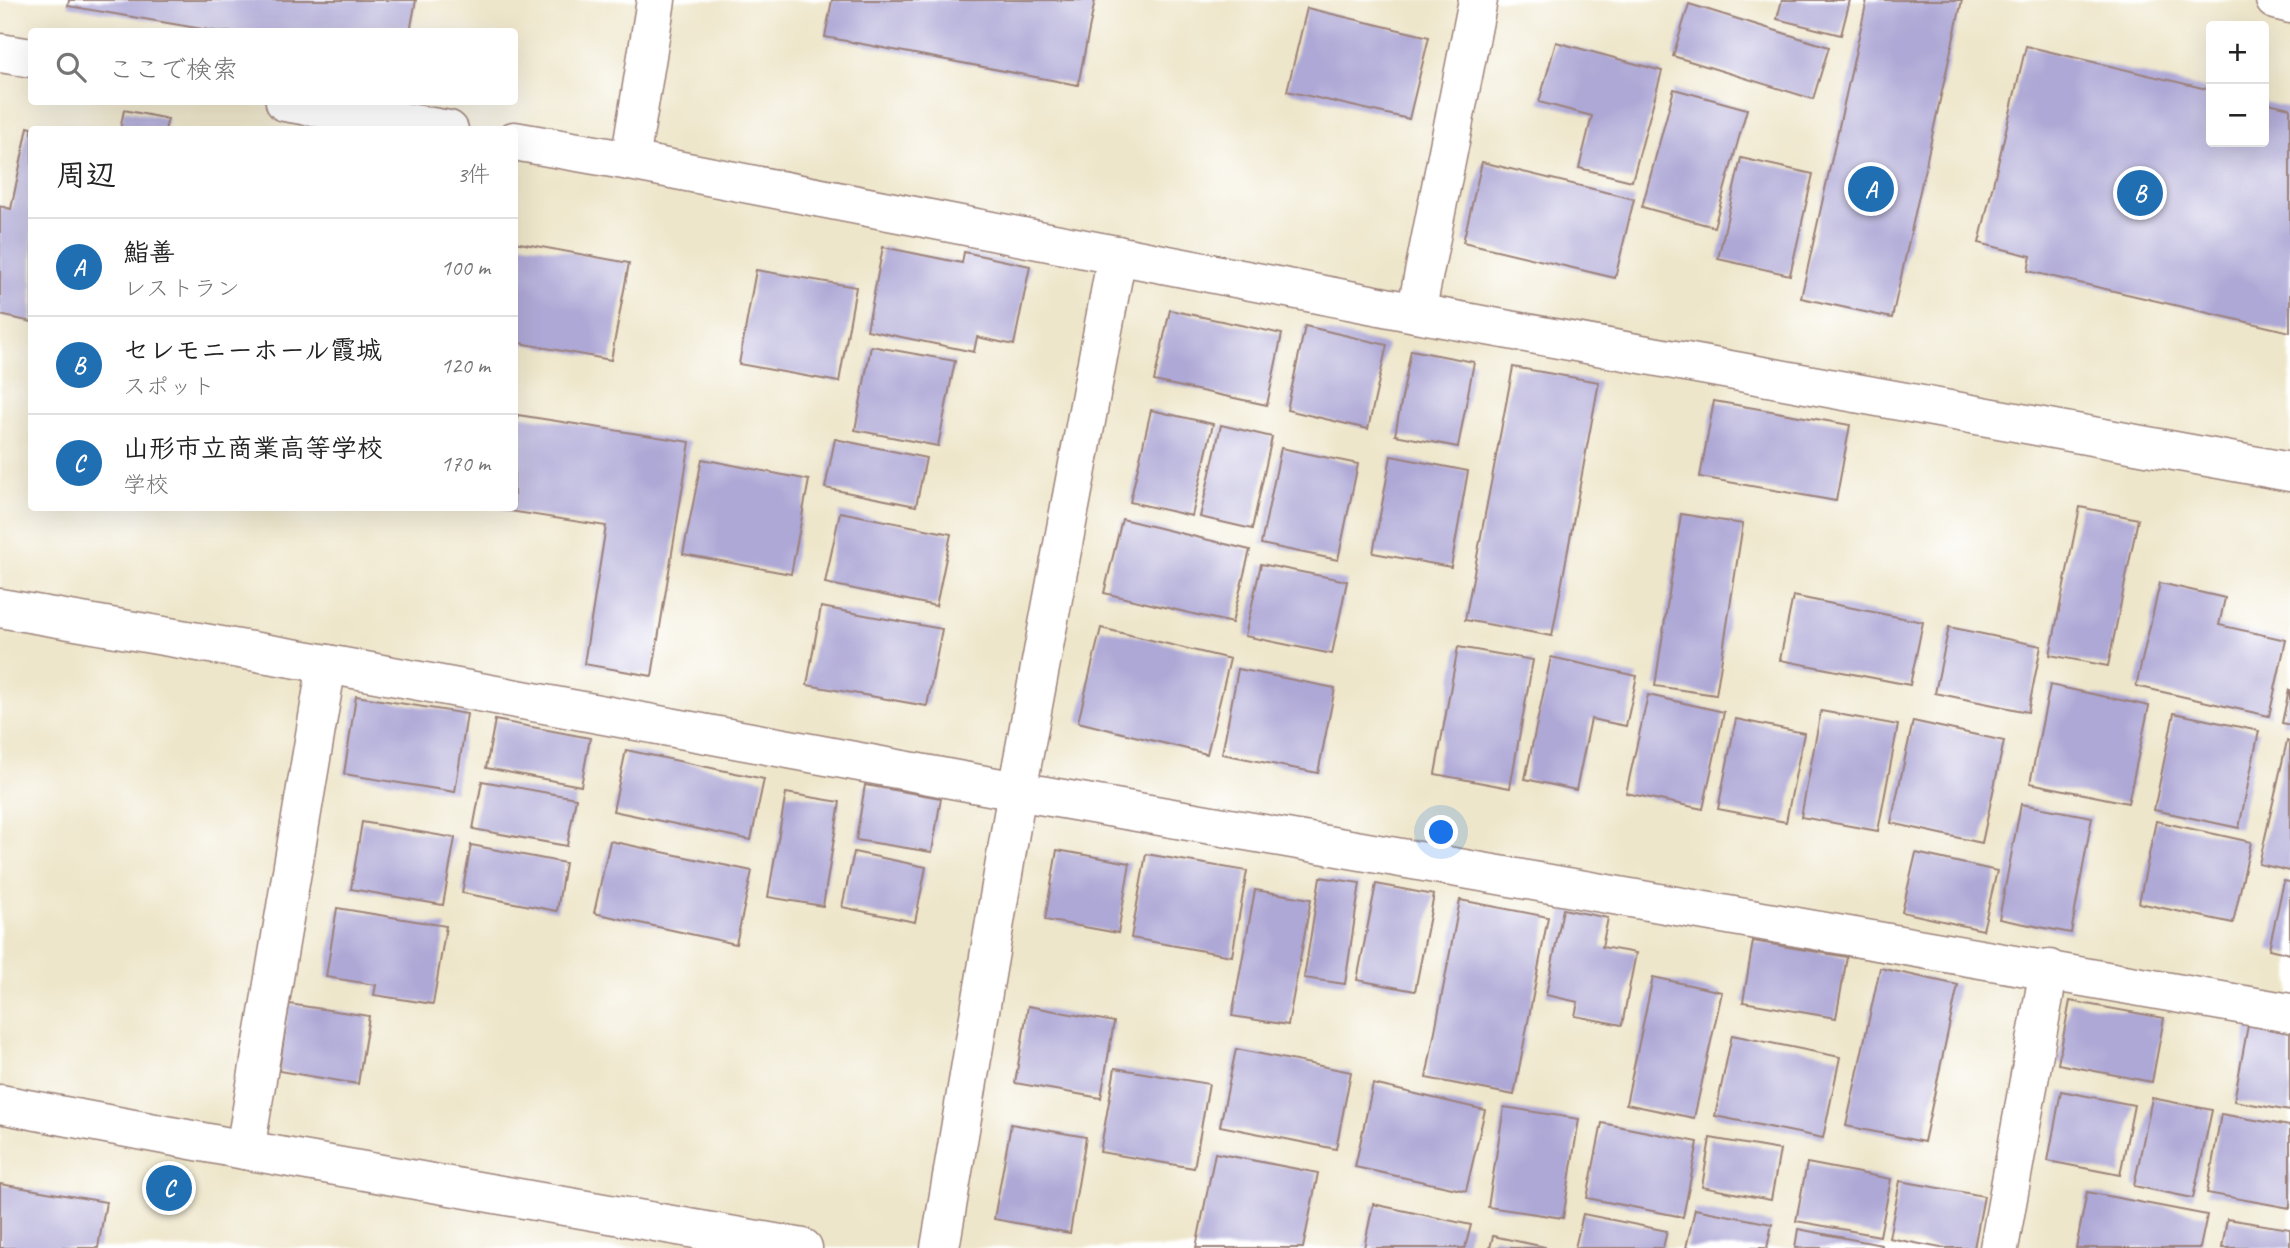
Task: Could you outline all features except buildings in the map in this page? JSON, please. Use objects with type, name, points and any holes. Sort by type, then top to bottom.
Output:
[{"type":"street","points":[[630,160],[656,0]]},
{"type":"street","points":[[1416,313],[1478,0]]},
{"type":"street","points":[[2275,0],[2290,4]]},
{"type":"street","points":[[0,53],[28,57]]},
{"type":"street","points":[[303,105],[426,126]]},
{"type":"street","points":[[518,142],[630,160],[1416,313],[2290,472]]},
{"type":"street","points":[[940,1248],[1017,791],[1117,255]]},
{"type":"street","points":[[0,608],[327,664],[1017,791],[2290,1013]]},
{"type":"street","points":[[245,1150],[327,664]]},
{"type":"street","points":[[1999,1248],[2049,969]]},
{"type":"street","points":[[0,1104],[803,1248]]},
{"type":"place","name":"鮨善","points":[[1871,189]]},
{"type":"place","name":"セレモニーホール霞城","points":[[2140,193]]},
{"type":"place","name":"山形市立商業高等学校","points":[[169,1188]]}]
